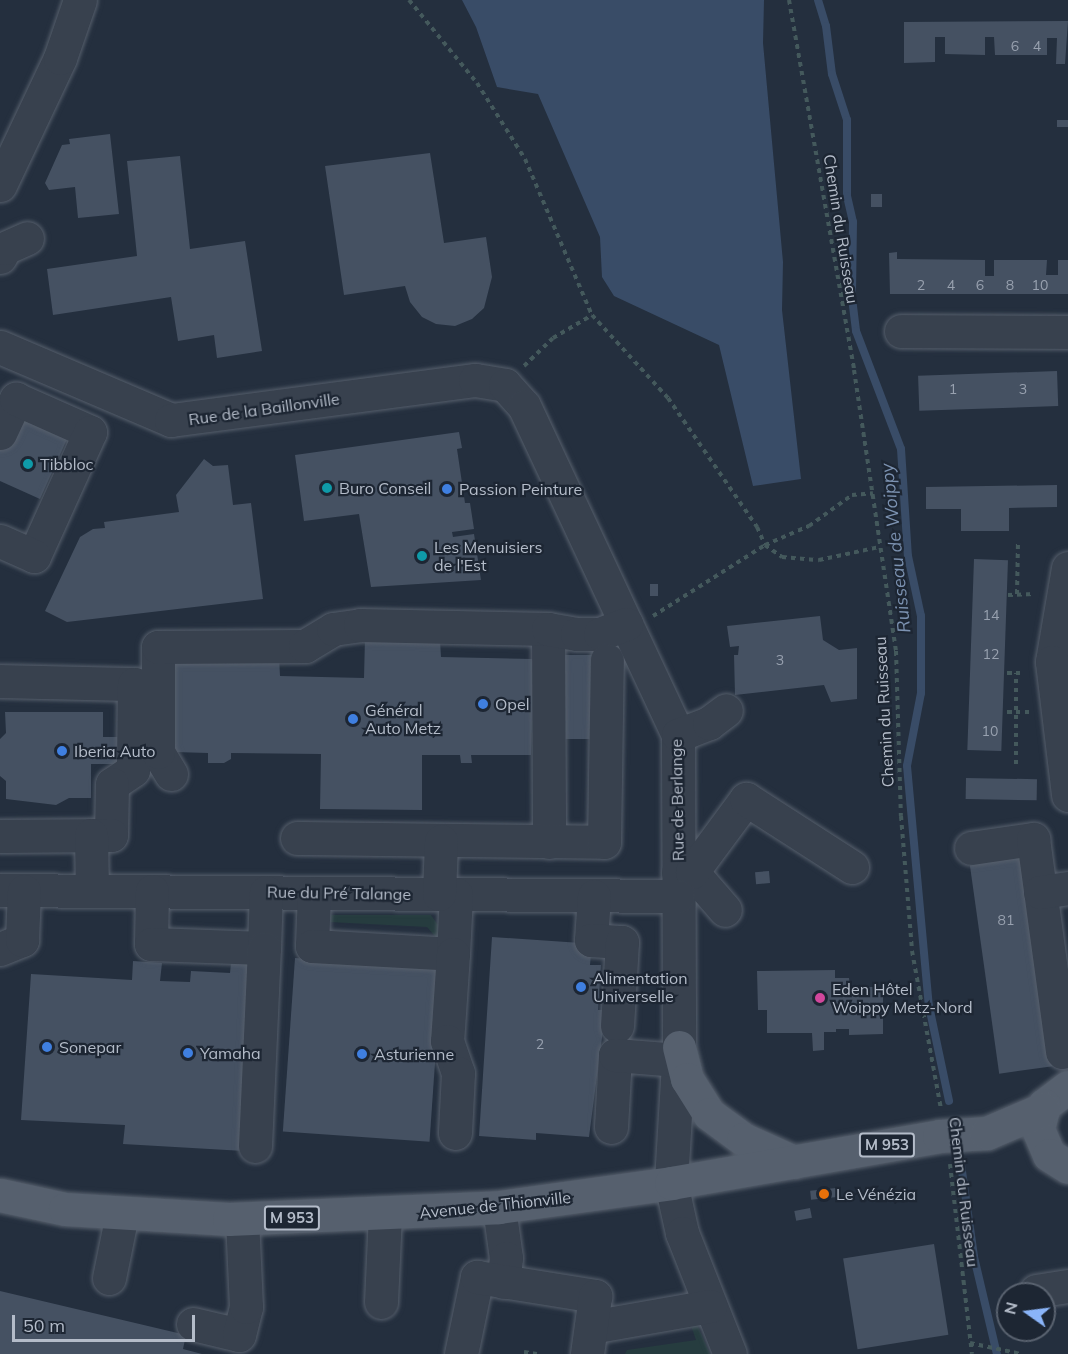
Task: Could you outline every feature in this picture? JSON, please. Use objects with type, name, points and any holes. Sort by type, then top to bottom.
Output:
[{"type":"main road","points":[[678,1053],[687,1079],[709,1114],[743,1139],[794,1162]]},
{"type":"main road","points":[[1057,1158],[1038,1130],[1043,1109],[1053,1095],[1068,1087]]},
{"type":"main road","name":"Avenue de Thionville","points":[[0,1195],[65,1209],[242,1219],[386,1215],[498,1207],[671,1183],[946,1136],[987,1133],[1043,1109]]},
{"type":"main road","name":"Avenue de Thionville","points":[[987,1133],[1057,1158]]},
{"type":"street","points":[[0,185],[60,58],[80,0]]},
{"type":"street","points":[[0,257],[5,248],[27,238]]},
{"type":"street","points":[[901,331],[1068,332]]},
{"type":"street","name":"Rue de la Baillonville","points":[[0,347],[163,418],[191,420],[475,380],[505,385]]},
{"type":"street","name":"Rue de Berlange","points":[[505,385],[524,406],[678,735],[683,880],[678,1053],[671,1183],[681,1233],[730,1354]]},
{"type":"street","points":[[0,541],[34,556],[107,395]]},
{"type":"street","points":[[0,433],[16,399],[90,432]]},
{"type":"street","points":[[1068,568],[1052,662],[1054,714],[1068,795]]},
{"type":"street","points":[[171,774],[158,752],[158,647],[305,646],[333,629],[360,625],[548,628],[600,634],[627,628]]},
{"type":"street","points":[[548,628],[549,842]]},
{"type":"street","points":[[297,838],[604,842],[607,660]]},
{"type":"street","points":[[0,681],[134,684],[133,770],[112,784],[111,835],[0,836]]},
{"type":"street","points":[[678,735],[709,723],[726,710]]},
{"type":"street","points":[[725,910],[683,880],[746,799],[852,867]]},
{"type":"street","points":[[92,836],[92,891]]},
{"type":"street","points":[[971,848],[1033,839],[1054,890],[1062,1052]]},
{"type":"street","points":[[441,841],[453,954],[447,1041],[458,1073],[455,1133]]},
{"type":"street","name":"Rue du Pré Talange","points":[[12,890],[594,896],[683,880]]},
{"type":"street","points":[[0,948],[22,940],[12,890]]},
{"type":"street","points":[[152,891],[152,944],[264,948]]},
{"type":"street","points":[[255,1146],[266,892]]},
{"type":"street","points":[[314,893],[312,946],[453,954]]},
{"type":"street","points":[[594,896],[591,940],[622,942],[616,1026]]},
{"type":"street","points":[[611,1127],[615,1055],[678,1053]]},
{"type":"street","points":[[498,1207],[506,1258],[503,1282]]},
{"type":"street","points":[[109,1278],[122,1214]]},
{"type":"street","points":[[381,1302],[386,1215]]},
{"type":"street","points":[[193,1324],[239,1335],[246,1307],[242,1219]]},
{"type":"street","points":[[461,1354],[477,1278],[595,1296],[589,1341],[711,1306]]},
{"type":"path","points":[[409,0],[477,83],[525,159],[592,315],[668,398],[757,527],[765,545],[782,558],[819,560],[879,547]]},
{"type":"path","name":"Chemin du Ruisseau","points":[[789,0],[873,493],[879,547],[896,651],[901,816],[912,951],[946,1136],[973,1344],[972,1354]]},
{"type":"path","points":[[505,385],[553,338],[592,315]]},
{"type":"path","points":[[627,628],[765,545],[809,526],[852,495],[873,493]]},
{"type":"path","points":[[1017,594],[1018,540]]},
{"type":"path","points":[[1008,595],[1041,594]]},
{"type":"path","points":[[1016,673],[1016,764]]},
{"type":"path","points":[[1007,712],[1054,714]]},
{"type":"path","points":[[973,1344],[1021,1354]]},
{"type":"path","points":[[524,1352],[537,1354]]},
{"type":"green space","points":[[329,915],[431,915],[438,925],[439,941],[427,927],[329,922]]},
{"type":"green space","points":[[696,1322],[710,1354],[625,1354],[627,1350],[696,1340],[690,1323]]},
{"type":"water","points":[[462,0],[764,0],[763,43],[783,262],[782,310],[801,479],[753,486],[719,345],[614,296],[602,277],[600,237],[538,94],[497,87],[476,27]]},
{"type":"building","points":[[1068,21],[1065,64],[1056,64],[1057,38],[1047,38],[1047,55],[995,55],[994,37],[985,37],[985,55],[945,54],[945,37],[935,37],[935,62],[904,63],[904,22]]},
{"type":"building","points":[[1057,120],[1068,120],[1068,127],[1057,127]]},
{"type":"building","points":[[110,134],[119,214],[78,218],[75,187],[49,190],[45,183],[62,145],[70,144],[69,139]]},
{"type":"building","points":[[430,153],[444,243],[486,237],[492,277],[484,308],[472,319],[455,326],[436,324],[422,317],[410,302],[405,286],[344,295],[325,166]]},
{"type":"building","points":[[180,156],[190,249],[245,241],[262,351],[217,358],[214,335],[178,341],[171,297],[53,315],[47,269],[137,256],[127,161]]},
{"type":"building","points":[[871,194],[882,194],[882,207],[871,207]]},
{"type":"building","points":[[897,252],[897,259],[985,260],[985,276],[994,276],[994,260],[1047,260],[1046,275],[1058,275],[1058,260],[1068,260],[1068,294],[890,294],[889,253]]},
{"type":"building","points":[[1057,371],[1058,406],[919,411],[918,376]]},
{"type":"building","name":"Tibbloc","points":[[16,414],[68,437],[40,499],[0,481],[0,448]]},
{"type":"building","points":[[459,432],[462,448],[457,449],[465,503],[470,503],[474,529],[452,532],[453,537],[474,534],[481,580],[371,587],[359,514],[304,521],[295,455]]},
{"type":"building","points":[[204,459],[213,466],[228,465],[233,505],[251,503],[263,599],[67,622],[45,611],[80,537],[93,529],[105,528],[104,522],[179,512],[176,495]]},
{"type":"building","points":[[1057,485],[1057,507],[1009,508],[1009,531],[961,531],[961,509],[926,509],[926,487]]},
{"type":"building","points":[[974,559],[1008,560],[1001,751],[967,750]]},
{"type":"building","points":[[650,584],[658,584],[658,596],[650,596]]},
{"type":"building","points":[[820,616],[823,640],[839,650],[857,648],[857,699],[831,702],[824,685],[735,695],[734,655],[738,655],[739,646],[730,647],[727,626]]},
{"type":"building","name":"Général Auto Metz","points":[[365,637],[440,640],[441,657],[533,659],[531,755],[471,755],[472,763],[461,763],[460,755],[422,755],[422,810],[320,809],[321,754],[231,753],[231,759],[224,763],[208,763],[208,753],[174,752],[164,654],[279,656],[280,676],[364,678]]},
{"type":"building","points":[[557,655],[595,655],[595,739],[557,739]]},
{"type":"building","name":"Iberia Auto","points":[[5,712],[103,712],[103,737],[124,737],[124,764],[91,764],[91,798],[69,798],[56,805],[6,799],[6,781],[0,776],[0,739],[6,733]]},
{"type":"building","points":[[966,778],[1037,779],[1037,800],[966,799]]},
{"type":"building","points":[[1025,855],[1055,1066],[999,1074],[970,863]]},
{"type":"building","points":[[769,871],[770,883],[756,884],[755,872]]},
{"type":"building","points":[[492,937],[581,943],[580,953],[591,954],[590,965],[601,965],[598,1010],[604,1010],[603,1030],[589,1137],[536,1133],[536,1140],[479,1136]]},
{"type":"building","points":[[295,958],[442,968],[430,1142],[283,1132]]},
{"type":"building","points":[[133,961],[162,963],[160,981],[190,982],[191,971],[230,973],[231,963],[253,964],[244,1151],[123,1144],[125,1125],[21,1120],[31,974],[132,980]]},
{"type":"building","name":"Eden Hôtel Woippy Metz-Nord","points":[[835,970],[835,978],[849,978],[850,987],[883,987],[883,1034],[849,1035],[849,1029],[836,1029],[836,1032],[824,1032],[824,1050],[813,1051],[812,1033],[767,1033],[767,1010],[758,1010],[757,971]]},
{"type":"building","name":"Le Vénézia","points":[[836,1188],[837,1197],[811,1200],[810,1191]]},
{"type":"building","points":[[810,1208],[812,1218],[796,1221],[794,1211]]},
{"type":"building","points":[[934,1244],[948,1335],[858,1349],[843,1258]]},
{"type":"building","points":[[0,1291],[186,1335],[183,1349],[202,1354],[0,1354]]},
{"type":"waterway","name":"Ruisseau de Woippy","points":[[818,0],[826,26],[832,74],[847,120],[847,196],[853,222],[852,298],[856,331],[901,449],[908,556],[921,616],[921,693],[907,766],[929,1006],[949,1101]]},
{"type":"waterway","name":"Ruisseau de Woippy","points":[[961,1164],[974,1257],[997,1354]]},
{"type":"place","name":"Tibbloc","points":[[28,464]]},
{"type":"place","name":"Buro Conseil","points":[[327,488]]},
{"type":"place","name":"Passion Peinture","points":[[447,489]]},
{"type":"place","name":"Les Menuisiers de l'Est","points":[[422,556]]},
{"type":"place","name":"Opel","points":[[483,704]]},
{"type":"place","name":"Général Auto Metz","points":[[353,719]]},
{"type":"place","name":"Iberia Auto","points":[[62,751]]},
{"type":"place","name":"Alimentation Universelle","points":[[581,987]]},
{"type":"place","name":"Eden Hôtel Woippy Metz-Nord","points":[[820,998]]},
{"type":"place","name":"Sonepar","points":[[47,1047]]},
{"type":"place","name":"Yamaha","points":[[188,1053]]},
{"type":"place","name":"Asturienne","points":[[362,1054]]},
{"type":"place","name":"Le Vénézia","points":[[824,1194]]}]
